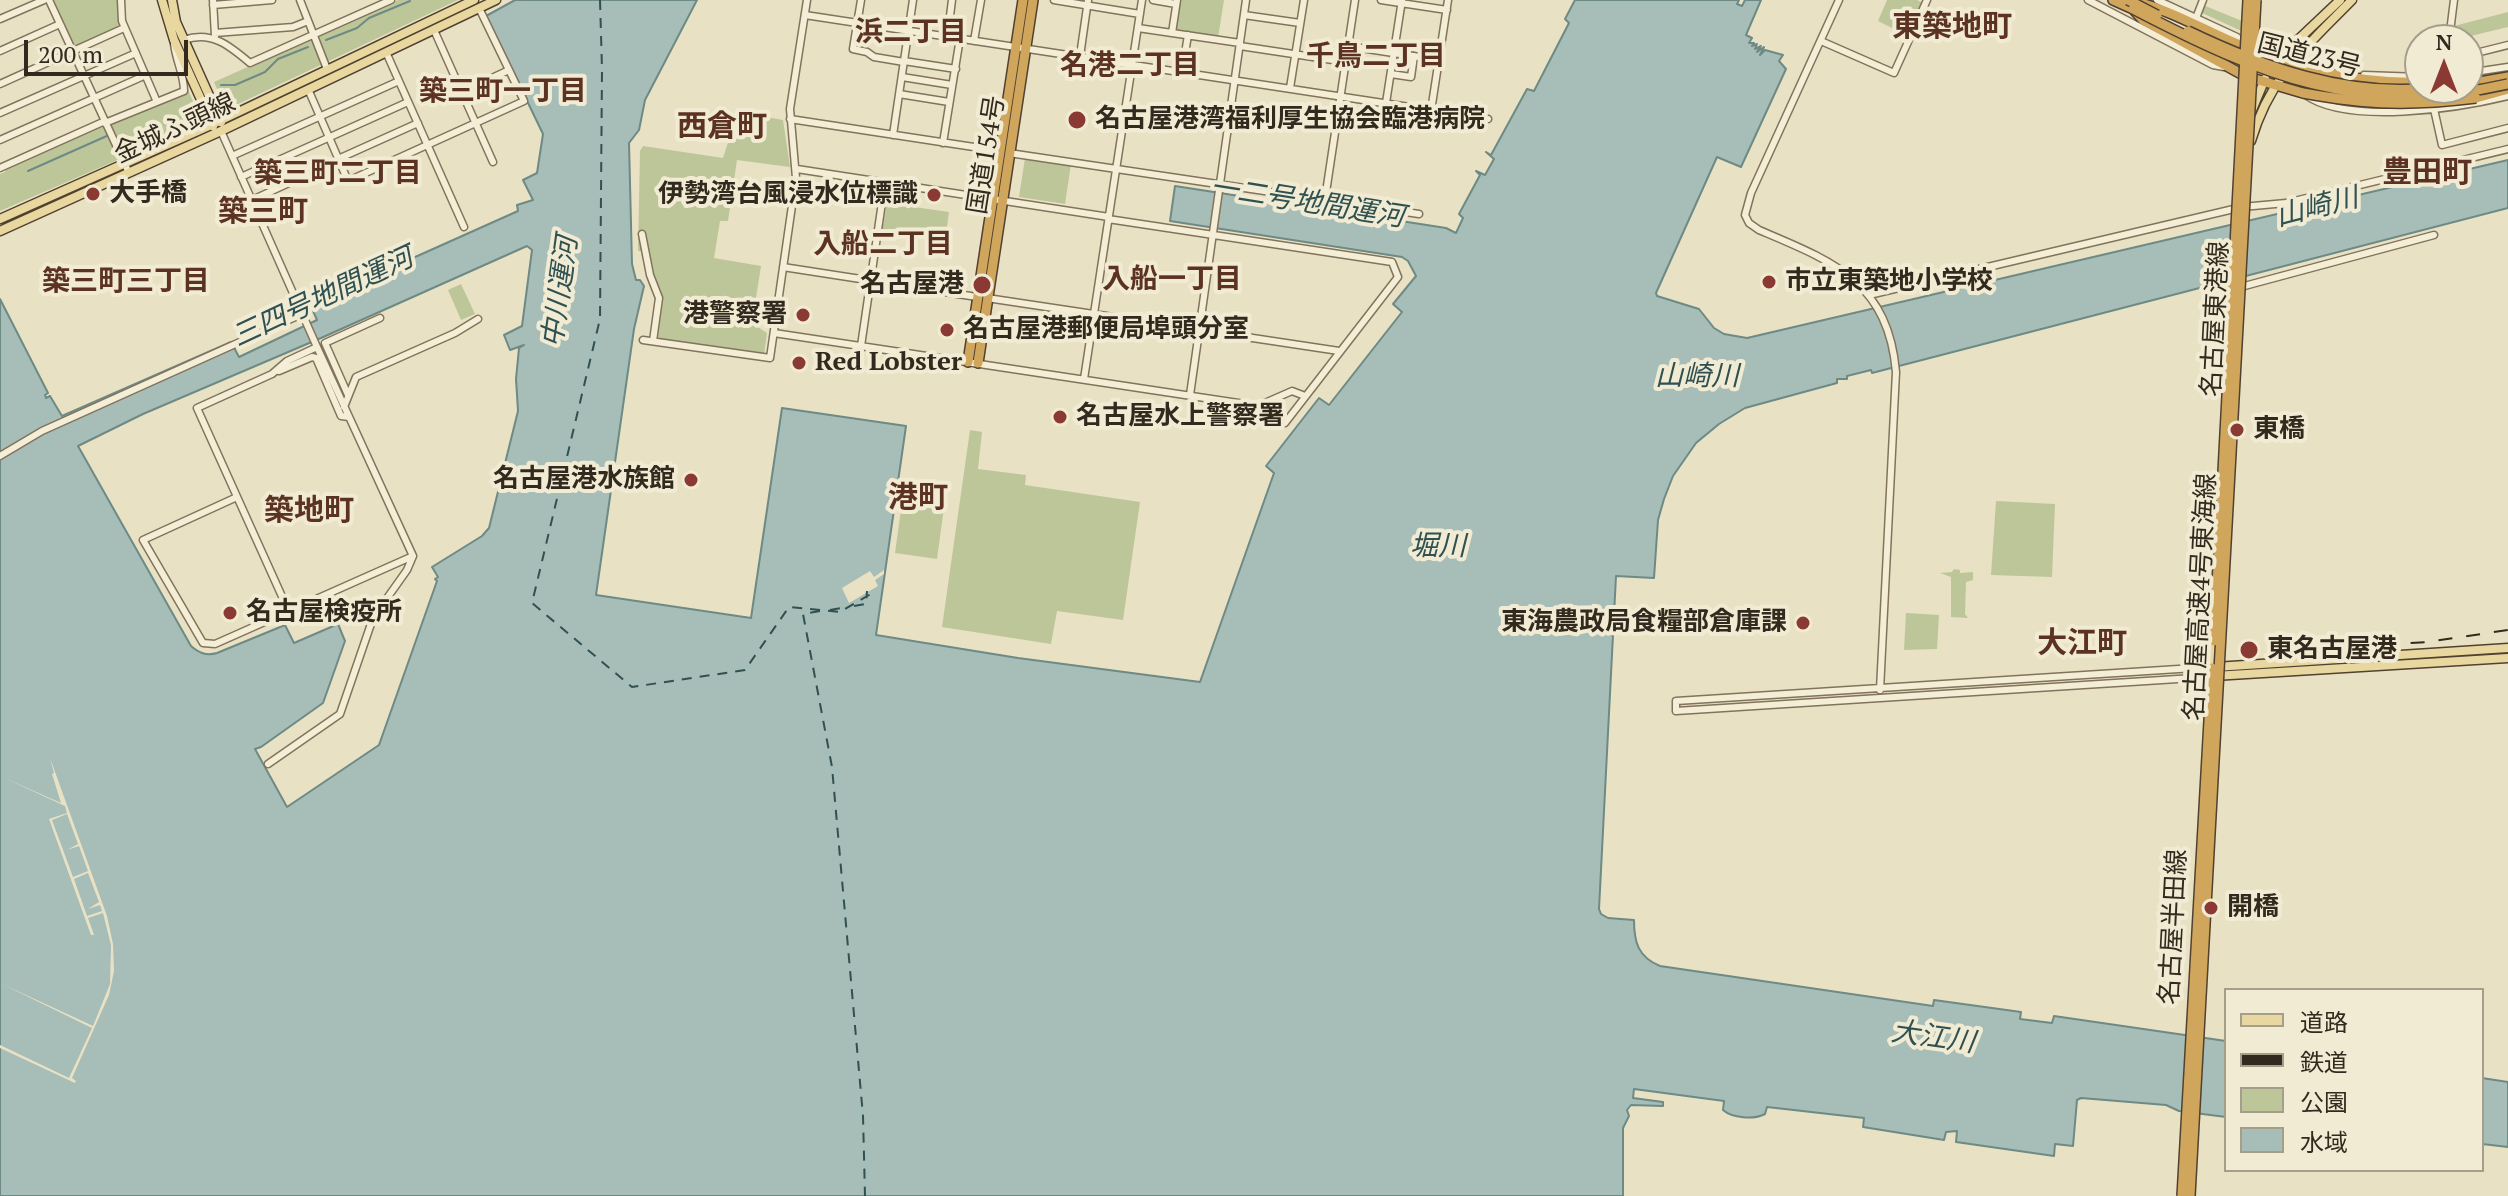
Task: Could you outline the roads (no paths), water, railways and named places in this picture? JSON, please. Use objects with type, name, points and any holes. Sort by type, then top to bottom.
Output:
[{"type":"highway","name":"国道154号","points":[[973,362],[1020,47],[1023,0]]},
{"type":"highway","name":"国道154号","points":[[1020,47],[1033,0]]},
{"type":"highway","name":"国道23号","points":[[2113,0],[2130,3],[2222,47],[2293,73],[2364,87],[2404,88]]},
{"type":"highway","name":"名古屋高速4号東海線","points":[[2181,1196],[2248,0]]},
{"type":"highway","name":"名古屋高速4号東海線","points":[[2191,1196],[2256,0]]},
{"type":"highway","points":[[2130,3],[2143,20],[2231,68],[2268,84],[2303,93],[2376,104],[2424,104],[2476,98],[2508,87]]},
{"type":"highway","points":[[2130,3],[2155,6],[2284,62],[2356,79],[2404,80]]},
{"type":"highway","name":"国道23号","points":[[2130,3],[2233,59],[2295,81],[2366,94],[2426,95],[2508,87]]},
{"type":"highway","points":[[2484,77],[2508,75]]},
{"type":"main road","points":[[162,0],[174,40],[211,125],[221,131]]},
{"type":"main road","points":[[172,0],[176,22],[221,120],[221,131]]},
{"type":"main road","name":"金城ふ頭線","points":[[0,231],[327,69],[476,4],[496,0]]},
{"type":"main road","name":"名古屋東港線","points":[[2213,672],[2240,209],[2246,159],[2268,84],[2340,0]]},
{"type":"main road","name":"名古屋東港線","points":[[2284,62],[2352,0]]},
{"type":"main road","name":"金城ふ頭線","points":[[0,219],[221,131],[434,30],[476,4]]},
{"type":"main road","points":[[2213,672],[2508,648]]},
{"type":"main road","points":[[2213,672],[2508,658]]},
{"type":"main road","name":"名古屋半田線","points":[[2181,1196],[2213,672]]},
{"type":"main road","name":"名古屋半田線","points":[[2191,1196],[2213,825],[2213,672]]},
{"type":"street","points":[[0,19],[47,0],[126,168]]},
{"type":"street","points":[[121,0],[124,28],[157,102]]},
{"type":"street","points":[[272,0],[213,2],[215,36],[250,63],[391,0]]},
{"type":"street","points":[[300,0],[327,69]]},
{"type":"street","points":[[643,340],[770,358],[797,169],[790,119],[807,0]]},
{"type":"street","points":[[861,0],[853,49],[874,57],[956,69]]},
{"type":"street","points":[[893,135],[913,0]]},
{"type":"street","points":[[950,16],[952,0]]},
{"type":"street","points":[[974,41],[981,0]]},
{"type":"street","points":[[1054,0],[1140,14]]},
{"type":"street","points":[[1084,379],[1142,0]]},
{"type":"street","points":[[1153,0],[1177,2],[1172,33]]},
{"type":"street","points":[[1190,395],[1246,0]]},
{"type":"street","points":[[1290,88],[1304,0]]},
{"type":"street","points":[[1325,199],[1355,0]]},
{"type":"street","points":[[1381,0],[1447,10]]},
{"type":"street","points":[[1431,111],[1448,0]]},
{"type":"street","points":[[1839,0],[1751,193],[1745,215],[1749,223],[1759,230],[1834,263],[1850,275],[1869,295],[1890,336],[1896,372],[1879,698]]},
{"type":"street","points":[[2088,0],[2213,65],[2231,68]]},
{"type":"street","points":[[2157,0],[2237,37],[2248,48]]},
{"type":"street","points":[[2196,18],[2203,0]]},
{"type":"street","points":[[2451,24],[2454,0]]},
{"type":"street","points":[[1821,41],[1894,73],[1925,1]]},
{"type":"street","points":[[1386,103],[1402,2]]},
{"type":"street","points":[[1080,56],[1087,3]]},
{"type":"street","points":[[308,89],[348,181],[524,101],[476,4]]},
{"type":"street","points":[[805,15],[1488,119]]},
{"type":"street","points":[[1244,15],[1300,23]]},
{"type":"street","points":[[184,40],[197,35],[215,36],[293,27],[308,21]]},
{"type":"street","points":[[0,51],[60,24]]},
{"type":"street","points":[[0,84],[124,28]]},
{"type":"street","points":[[1138,28],[1346,62]]},
{"type":"street","points":[[434,30],[493,162]]},
{"type":"street","points":[[1182,72],[1188,35]]},
{"type":"street","points":[[943,143],[960,38]]},
{"type":"street","points":[[0,168],[184,91],[184,77],[175,58],[174,40]]},
{"type":"street","points":[[2484,51],[2508,45]]},
{"type":"street","points":[[1348,46],[1439,60]]},
{"type":"street","points":[[386,52],[464,227]]},
{"type":"street","points":[[0,113],[136,53]]},
{"type":"street","points":[[1391,74],[1411,77],[1414,56]]},
{"type":"street","points":[[2484,74],[2508,67]]},
{"type":"street","points":[[462,92],[509,70]]},
{"type":"street","points":[[2317,70],[2404,79]]},
{"type":"street","points":[[0,140],[146,75]]},
{"type":"street","points":[[902,77],[952,85]]},
{"type":"street","points":[[232,156],[399,81]]},
{"type":"street","points":[[2303,93],[2313,101],[2359,110],[2434,111],[2508,96]]},
{"type":"street","points":[[899,94],[949,102]]},
{"type":"street","points":[[241,177],[408,102]]},
{"type":"street","points":[[2434,104],[2442,145],[2508,128]]},
{"type":"street","points":[[790,119],[1419,214]]},
{"type":"street","points":[[252,200],[418,123]]},
{"type":"street","points":[[221,131],[413,556],[407,570],[373,618],[340,714],[268,764]]},
{"type":"street","points":[[1869,295],[2240,209],[2286,203],[2508,149]]},
{"type":"street","points":[[797,169],[1392,262],[1398,277],[1285,423]]},
{"type":"street","points":[[861,346],[885,182]]},
{"type":"street","points":[[642,234],[650,275],[659,298],[653,341]]},
{"type":"street","points":[[2236,285],[2434,235]]},
{"type":"street","points":[[783,267],[1339,351]]},
{"type":"street","points":[[0,456],[55,426],[302,314]]},
{"type":"street","points":[[349,396],[325,343],[380,318]]},
{"type":"street","points":[[344,407],[356,377],[455,333],[478,319]]},
{"type":"street","points":[[774,333],[1258,406],[1292,391],[1305,396]]},
{"type":"street","points":[[272,374],[287,361],[317,347]]},
{"type":"street","points":[[289,612],[197,408],[312,357],[316,358],[341,416],[349,417]]},
{"type":"street","points":[[237,497],[143,540],[203,643],[215,644],[413,556]]},
{"type":"street","points":[[2213,672],[1879,698],[1676,711],[1676,701],[2213,672]]},
{"type":"water","points":[[515,0],[697,0],[645,100],[639,130],[629,143],[632,264],[636,280],[644,286],[634,329],[596,595],[751,618],[782,408],[906,426],[876,635],[1200,682],[1274,473],[1266,466],[1319,398],[1329,405],[1402,312],[1393,304],[1416,276],[1408,261],[1402,257],[1170,221],[1175,186],[1446,228],[1456,233],[1463,218],[1459,214],[1480,175],[1476,171],[1485,175],[1494,159],[1486,152],[1491,155],[1527,89],[1534,91],[1569,23],[1565,19],[1575,0],[1739,0],[1737,4],[1742,6],[1745,0],[1761,0],[1746,35],[1752,38],[1749,43],[1754,43],[1752,46],[1757,44],[1755,49],[1761,46],[1757,52],[1764,47],[1760,55],[1765,50],[1783,55],[1779,61],[1786,69],[1741,167],[1717,157],[1656,293],[1657,296],[1699,309],[1714,328],[1724,334],[1747,338],[2508,160],[2508,208],[1872,373],[1871,370],[1847,376],[1847,379],[1837,379],[1837,383],[1745,408],[1696,443],[1673,476],[1658,520],[1654,578],[1616,576],[1599,909],[1608,918],[1634,920],[1636,942],[1647,958],[1660,966],[1933,1006],[1934,1000],[2021,1012],[2020,1019],[2052,1023],[2054,1016],[2224,1041],[2224,1117],[2179,1111],[2166,1105],[2081,1098],[2077,1100],[2073,1146],[2055,1144],[2054,1156],[1956,1142],[1957,1131],[1946,1132],[1944,1140],[1863,1127],[1864,1118],[1767,1107],[1765,1114],[1760,1116],[1737,1116],[1723,1110],[1724,1101],[1634,1089],[1633,1098],[1663,1102],[1663,1106],[1631,1105],[1627,1110],[1629,1116],[1623,1128],[1623,1196],[0,1196],[0,299],[48,393],[46,398],[50,396],[62,416],[231,342],[239,357],[317,320],[310,304],[518,211],[517,205],[533,200],[523,180],[537,173],[543,134],[486,16]],"holes":[[[527,246],[532,250],[522,326],[504,335],[510,350],[524,345],[519,348],[516,379],[518,411],[489,528],[482,536],[432,567],[437,581],[379,745],[287,807],[255,749],[323,703],[345,641],[338,624],[294,643],[285,625],[217,653],[206,654],[191,646],[78,446],[143,414]]]},
{"type":"water","points":[[2484,1078],[2508,1082],[2508,1147],[2484,1144]]},
{"type":"waterway","points":[[326,40],[410,1]]},
{"type":"waterway","points":[[221,85],[235,85],[265,72],[278,59],[308,47]]},
{"type":"waterway","points":[[28,171],[109,135]]},
{"type":"railway","points":[[2243,654],[2427,642],[2508,630]]},
{"type":"place","name":"名古屋港湾福利厚生協会臨港病院","points":[[1077,120]]},
{"type":"place","name":"大手橋","points":[[93,194]]},
{"type":"place","name":"伊勢湾台風浸水位標識","points":[[934,195]]},
{"type":"place","name":"市立東築地小学校","points":[[1769,282]]},
{"type":"place","name":"名古屋港","points":[[982,285]]},
{"type":"place","name":"港警察署","points":[[803,315]]},
{"type":"place","name":"名古屋港郵便局埠頭分室","points":[[947,330]]},
{"type":"place","name":"Red Lobster","points":[[799,363]]},
{"type":"place","name":"名古屋水上警察署","points":[[1060,417]]},
{"type":"place","name":"東橋","points":[[2237,430]]},
{"type":"place","name":"名古屋港水族館","points":[[691,480]]},
{"type":"place","name":"名古屋検疫所","points":[[230,613]]},
{"type":"place","name":"東海農政局食糧部倉庫課","points":[[1803,623]]},
{"type":"place","name":"東名古屋港","points":[[2249,650]]},
{"type":"place","name":"開橋","points":[[2211,908]]},
{"type":"district","name":"東築地町","points":[[1952,27]]},
{"type":"district","name":"浜二丁目","points":[[911,33]]},
{"type":"district","name":"千鳥二丁目","points":[[1376,57]]},
{"type":"district","name":"名港二丁目","points":[[1130,66]]},
{"type":"district","name":"築三町一丁目","points":[[503,92]]},
{"type":"district","name":"西倉町","points":[[722,127]]},
{"type":"district","name":"豊田町","points":[[2427,173]]},
{"type":"district","name":"築三町二丁目","points":[[338,174]]},
{"type":"district","name":"築三町","points":[[263,212]]},
{"type":"district","name":"入船二丁目","points":[[883,245]]},
{"type":"district","name":"入船一丁目","points":[[1172,280]]},
{"type":"district","name":"築三町三丁目","points":[[126,282]]},
{"type":"district","name":"港町","points":[[918,498]]},
{"type":"district","name":"築地町","points":[[309,511]]},
{"type":"district","name":"大江町","points":[[2082,644]]},
{"type":"water label","name":"一二号地間運河","points":[[1307,203]]},
{"type":"water label","name":"山崎川","points":[[2317,208]]},
{"type":"water label","name":"中川運河","points":[[561,292]]},
{"type":"water label","name":"三四号地間運河","points":[[323,298]]},
{"type":"water label","name":"山崎川","points":[[1697,377]]},
{"type":"water label","name":"堀川","points":[[1438,547]]},
{"type":"water label","name":"大江川","points":[[1933,1038]]}]
